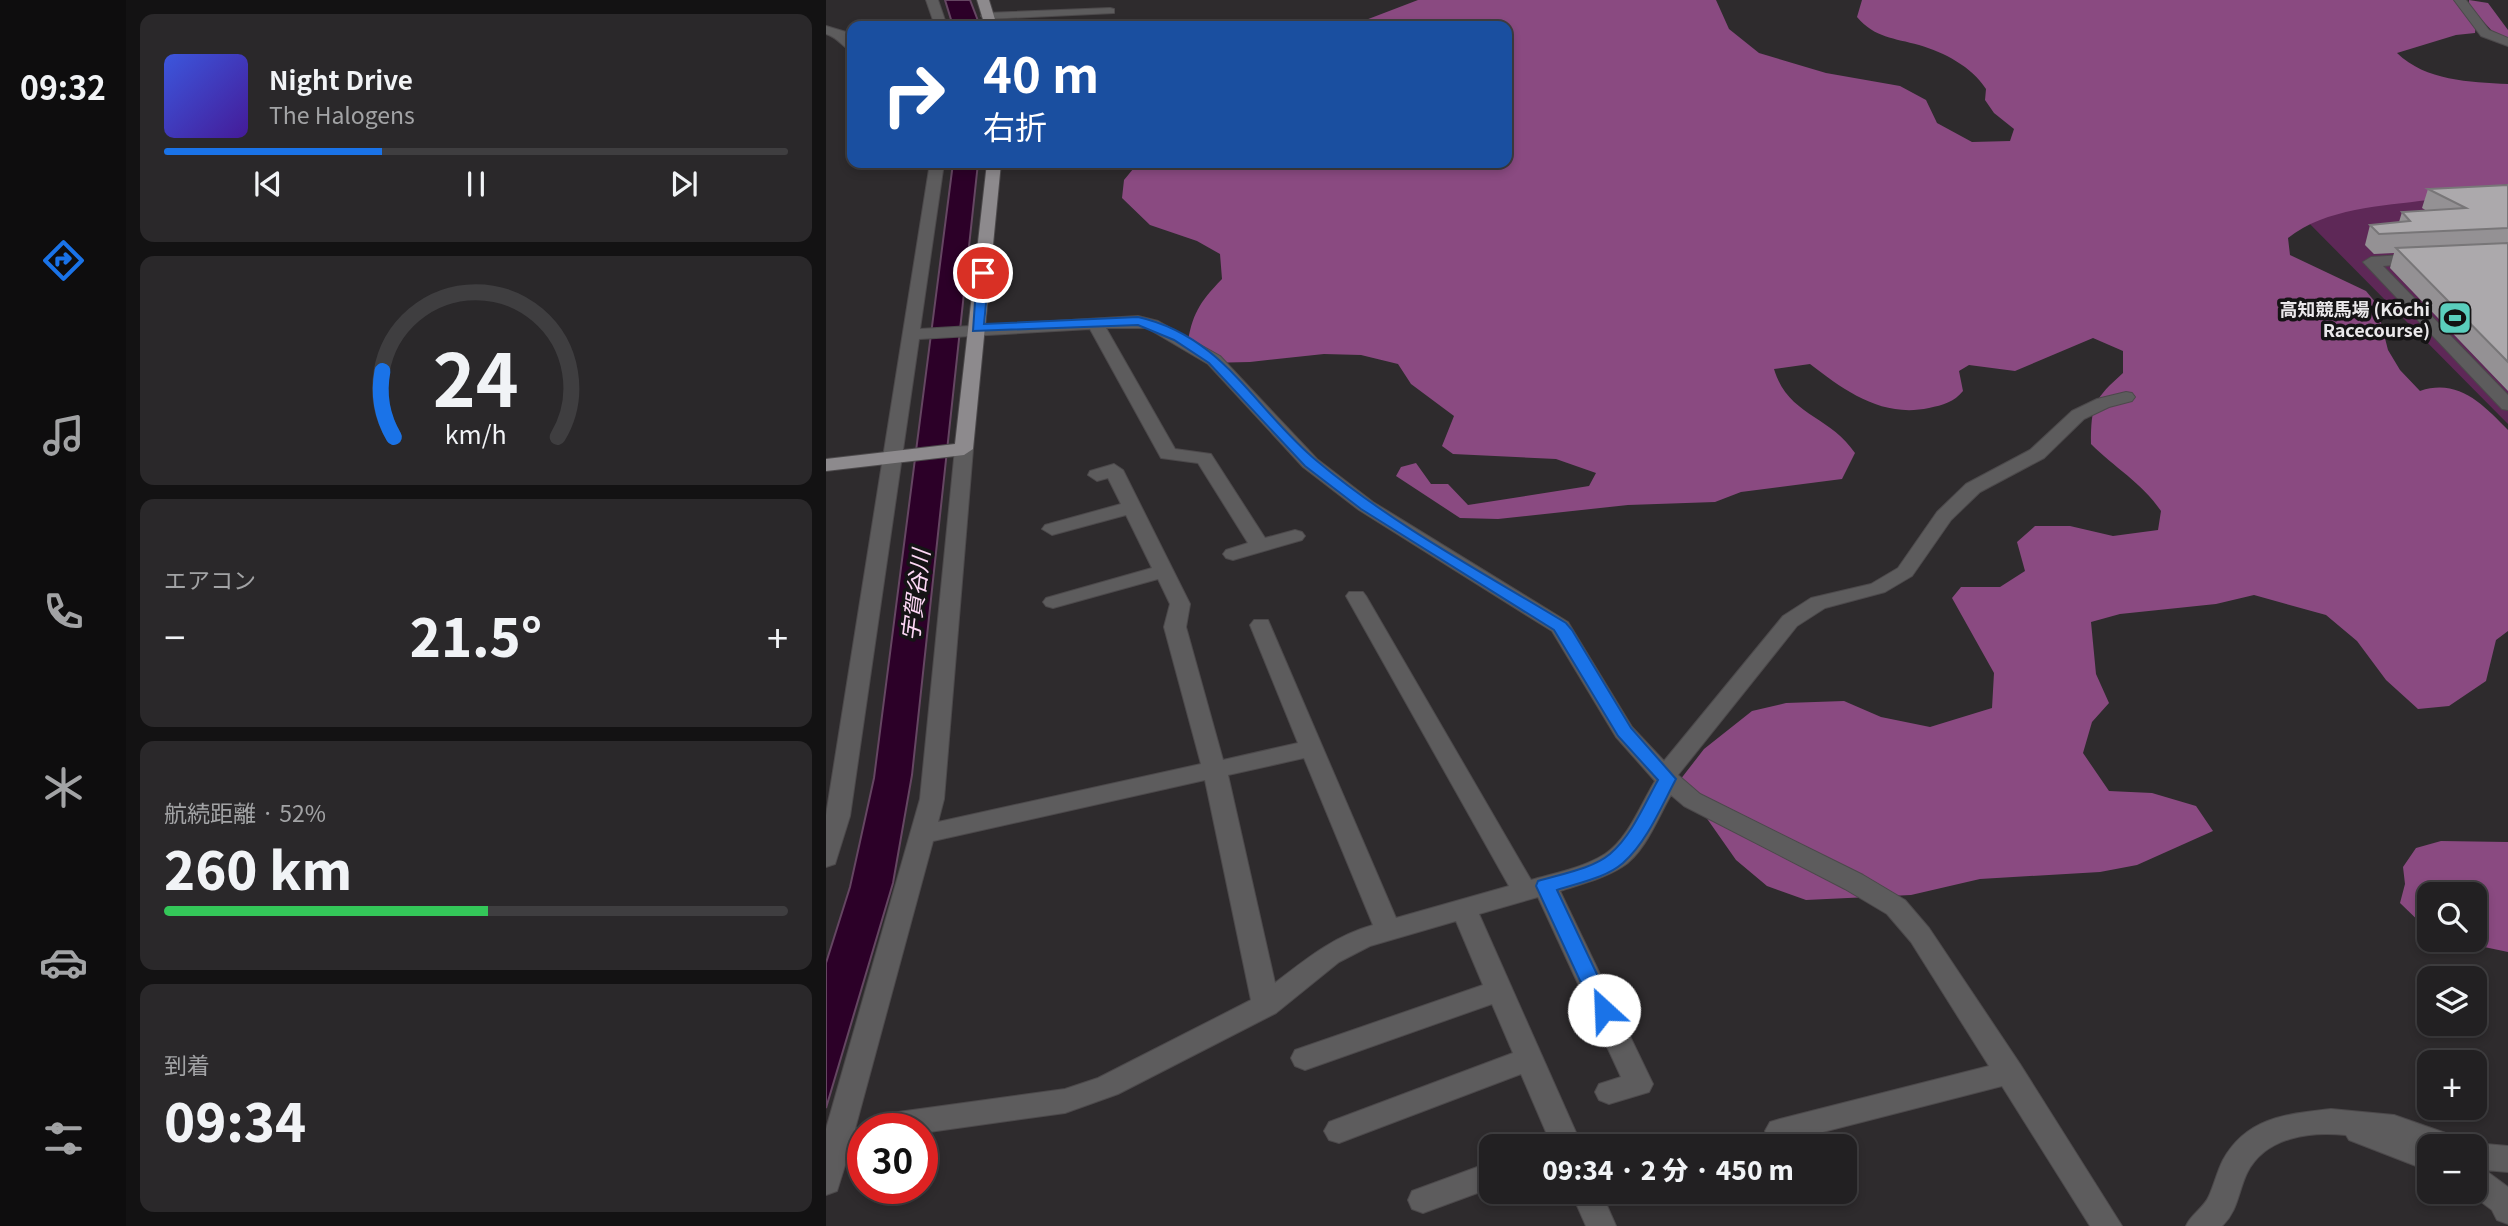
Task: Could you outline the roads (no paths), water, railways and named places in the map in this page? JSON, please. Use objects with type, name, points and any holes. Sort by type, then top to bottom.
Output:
[{"type":"main road","points":[[983,0],[989,21]]},
{"type":"main road","points":[[826,465],[956,450],[993,168]]},
{"type":"street","points":[[932,0],[938,21]]},
{"type":"street","points":[[2460,0],[2485,33],[2508,42]]},
{"type":"street","points":[[989,21],[1110,11]]},
{"type":"street","points":[[826,30],[842,35],[847,41]]},
{"type":"street","points":[[826,858],[838,816],[899,456],[912,334],[936,168]]},
{"type":"street","points":[[2439,258],[2371,262],[2508,405]]},
{"type":"street","points":[[912,334],[1138,321],[1152,324],[1214,360],[1310,463],[1366,506],[1560,627],[1624,732],[1666,778],[1692,800],[1854,882],[1896,907],[1920,934],[2107,1226]]},
{"type":"street","points":[[1095,323],[1168,454],[1204,458],[1260,546]]},
{"type":"street","points":[[938,1119],[1065,1101],[1108,1086],[1266,1005],[1329,956],[1362,938],[1585,874],[1615,860],[1632,841],[1666,778],[1790,621],[1818,603],[1878,588],[1905,572],[1944,516],[1973,488],[2037,454],[2078,415],[2104,403],[2126,397]]},
{"type":"street","points":[[826,1182],[830,1154],[932,799],[956,450]]},
{"type":"street","points":[[1097,475],[1114,470],[1180,604],[1175,627],[1215,771],[1266,1005]]},
{"type":"street","points":[[1052,529],[1132,508]]},
{"type":"street","points":[[1233,554],[1295,536]]},
{"type":"street","points":[[1054,602],[1164,571]]},
{"type":"street","points":[[1356,596],[1535,889],[1639,1084],[1609,1092]]},
{"type":"street","points":[[1261,625],[1388,931]]},
{"type":"street","points":[[924,834],[1312,748]]},
{"type":"street","points":[[1464,909],[1562,1134]]},
{"type":"street","points":[[1305,1058],[1499,990]]},
{"type":"street","points":[[1339,1132],[1529,1059]]},
{"type":"street","points":[[1780,1131],[2010,1072]]},
{"type":"street","points":[[2331,1121],[2417,1153]]},
{"type":"street","points":[[2202,1226],[2220,1208],[2234,1168],[2249,1146],[2281,1127],[2331,1121],[2394,1127],[2417,1135]]},
{"type":"street","points":[[830,1154],[847,1146]]},
{"type":"street","points":[[2487,1157],[2508,1159]]},
{"type":"street","points":[[1423,1200],[1479,1179]]},
{"type":"street","points":[[2487,1189],[2502,1201],[2508,1210]]},
{"type":"street","points":[[1591,1204],[1601,1226]]},
{"type":"water","points":[[945,0],[970,0],[978,21],[951,21]]},
{"type":"water","name":"宇賀谷川","points":[[952,168],[977,168],[912,775],[893,883],[826,1108],[826,963],[850,887],[874,778]]},
{"type":"place","name":"高知競馬場 (Kōchi Racecourse)","points":[[2455,318]]}]
